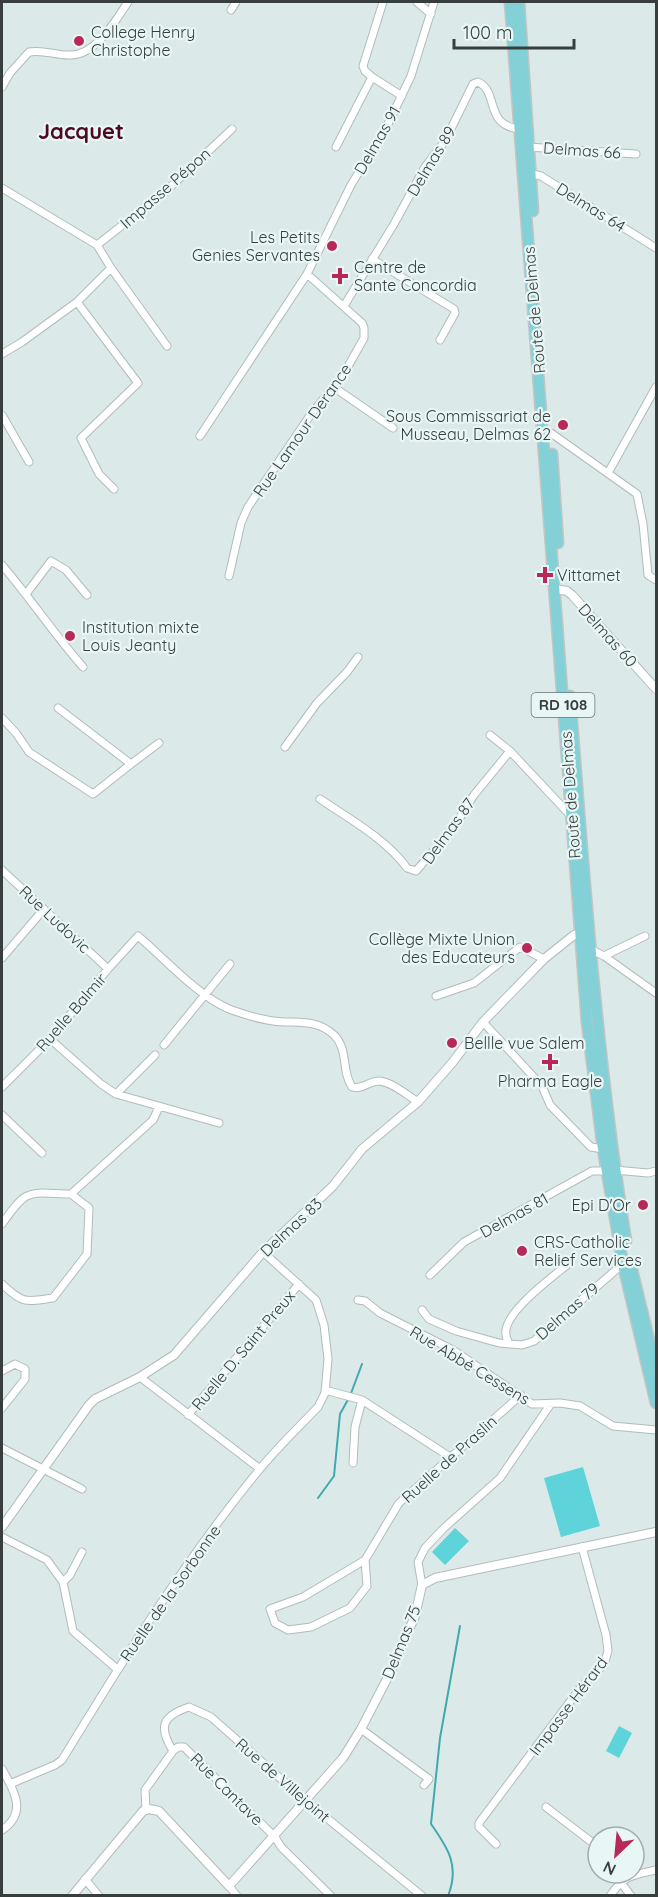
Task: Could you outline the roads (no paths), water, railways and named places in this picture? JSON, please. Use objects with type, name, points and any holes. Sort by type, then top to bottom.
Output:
[{"type":"main road","name":"Route de Delmas","points":[[510,2],[528,147],[527,173],[551,433],[558,589]]},
{"type":"main road","name":"Route de Delmas","points":[[519,2],[527,173],[585,932],[587,1022],[603,1149],[610,1171]]},
{"type":"main road","name":"Route de Delmas","points":[[585,932],[590,949],[610,1171],[626,1262],[657,1403]]},
{"type":"main road","name":"Route de Delmas","points":[[626,1262],[652,1332],[657,1369]]},
{"type":"street","points":[[2,87],[10,73],[29,52],[45,51],[72,55],[85,51],[96,43],[128,2]]},
{"type":"street","points":[[231,10],[236,2]]},
{"type":"street","points":[[382,2],[363,66],[372,77],[402,96]]},
{"type":"street","points":[[417,2],[430,14]]},
{"type":"street","name":"Delmas 91","points":[[200,435],[307,274],[341,203],[386,128],[420,51],[434,2]]},
{"type":"street","points":[[336,147],[372,77]]},
{"type":"street","name":"Delmas 89","points":[[344,306],[425,167],[445,141],[473,84],[478,82],[485,87],[501,122],[524,129]]},
{"type":"street","name":"Impasse Pépon","points":[[97,245],[166,191],[232,129]]},
{"type":"street","name":"Delmas 66","points":[[528,147],[636,154]]},
{"type":"street","name":"Delmas 64","points":[[527,173],[541,176],[657,248]]},
{"type":"street","points":[[2,188],[97,245],[167,346]]},
{"type":"street","points":[[372,260],[454,309],[455,313],[440,340]]},
{"type":"street","points":[[2,354],[77,302],[111,268]]},
{"type":"street","name":"Rue Lamour Derance","points":[[229,576],[241,524],[248,507],[311,414],[335,388],[365,333],[362,323],[307,274]]},
{"type":"street","points":[[77,302],[138,384],[81,438],[99,474],[114,489]]},
{"type":"street","points":[[608,473],[657,387]]},
{"type":"street","points":[[335,388],[393,428]]},
{"type":"street","points":[[2,415],[29,462]]},
{"type":"street","points":[[551,433],[637,494],[643,524],[648,575],[657,580]]},
{"type":"street","points":[[26,594],[51,561],[66,570],[87,596]]},
{"type":"street","points":[[2,565],[83,667]]},
{"type":"street","name":"Delmas 60","points":[[558,589],[572,595],[585,608],[657,689]]},
{"type":"street","points":[[285,747],[317,703],[358,657]]},
{"type":"street","points":[[58,708],[131,764]]},
{"type":"street","points":[[2,718],[29,752],[91,794],[96,793],[159,743]]},
{"type":"street","points":[[490,735],[510,751],[575,817]]},
{"type":"street","name":"Delmas 87","points":[[320,799],[365,829],[398,855],[407,868],[416,871],[454,827],[474,795],[510,751]]},
{"type":"street","name":"Rue Ludovic","points":[[2,870],[108,969]]},
{"type":"street","points":[[2,958],[44,909]]},
{"type":"street","name":"Delmas 83","points":[[2,1527],[89,1405],[95,1399],[140,1377],[174,1355],[263,1252],[333,1186],[362,1149],[418,1102],[458,1057],[483,1022],[544,959],[574,935],[585,932]]},
{"type":"street","name":"Ruelle Balmir","points":[[2,1087],[50,1039],[138,936],[205,994]]},
{"type":"street","points":[[604,957],[645,936]]},
{"type":"street","points":[[436,996],[474,983],[520,947],[544,959]]},
{"type":"street","points":[[590,949],[657,993]]},
{"type":"street","points":[[164,1045],[230,964]]},
{"type":"street","points":[[205,994],[226,1007],[258,1018],[314,1023],[324,1027],[339,1040],[342,1046],[348,1082],[352,1087],[359,1088],[372,1082],[385,1083],[418,1102]]},
{"type":"street","points":[[483,1022],[542,1086],[550,1105],[591,1147],[603,1149]]},
{"type":"street","points":[[50,1039],[116,1094],[219,1124]]},
{"type":"street","points":[[116,1094],[155,1055]]},
{"type":"street","points":[[71,1194],[153,1120],[159,1107]]},
{"type":"street","points":[[2,1115],[42,1153]]},
{"type":"street","name":"Delmas 81","points":[[430,1275],[464,1242],[592,1171],[610,1171]]},
{"type":"street","points":[[610,1171],[648,1173],[657,1171]]},
{"type":"street","points":[[648,1173],[657,1179]]},
{"type":"street","points":[[2,1224],[22,1197],[29,1193],[71,1194],[89,1208],[87,1254],[53,1298],[28,1301],[16,1298],[2,1284]]},
{"type":"street","points":[[263,1252],[316,1300],[326,1332],[325,1390],[362,1400],[450,1457]]},
{"type":"street","name":"Delmas 79","points":[[422,1310],[433,1322],[456,1331],[499,1342],[522,1345],[534,1341],[626,1262]]},
{"type":"street","points":[[509,1344],[505,1334],[508,1323],[516,1311],[567,1265]]},
{"type":"street","name":"Ruelle D. Saint Preux","points":[[188,1415],[299,1284]]},
{"type":"street","name":"Rue Abbé Cessens","points":[[358,1300],[365,1301],[380,1313],[453,1350],[532,1404],[560,1403],[580,1406],[614,1426],[657,1430]]},
{"type":"street","points":[[2,1371],[15,1364],[25,1369],[26,1380],[2,1408]]},
{"type":"street","points":[[140,1377],[260,1469]]},
{"type":"street","name":"Ruelle de la Sorbonne","points":[[10,1784],[62,1760],[117,1669],[194,1555],[260,1469],[318,1407],[325,1390]]},
{"type":"street","name":"Ruelle de Praslin","points":[[365,1560],[399,1503],[520,1395]]},
{"type":"street","points":[[353,1463],[355,1427],[362,1400]]},
{"type":"street","points":[[422,1585],[418,1562],[425,1548],[500,1478],[550,1405]]},
{"type":"street","points":[[2,1448],[82,1489]]},
{"type":"street","name":"Delmas 75","points":[[229,1886],[343,1758],[390,1673],[415,1616],[422,1585],[435,1578],[657,1532]]},
{"type":"street","points":[[2,1537],[47,1560],[63,1582],[73,1631],[117,1669]]},
{"type":"street","name":"Impasse Hérard","points":[[496,1844],[479,1827],[479,1823],[581,1687],[604,1664],[608,1651],[606,1635],[582,1548]]},
{"type":"street","points":[[63,1582],[70,1575],[82,1552]]},
{"type":"street","points":[[365,1560],[367,1586],[350,1608],[311,1627],[288,1630],[275,1623],[270,1609],[303,1597],[365,1560]]},
{"type":"street","name":"Rue de Villejoint","points":[[173,1751],[165,1737],[165,1723],[173,1712],[189,1707],[211,1717],[306,1801],[422,1896]]},
{"type":"street","points":[[361,1729],[429,1779],[424,1785]]},
{"type":"street","name":"Rue Cantave","points":[[146,1809],[145,1790],[173,1751],[178,1747],[184,1747],[275,1837]]},
{"type":"street","points":[[2,1769],[17,1803],[11,1823],[2,1830]]},
{"type":"street","points":[[546,1807],[586,1838]]},
{"type":"street","points":[[72,1896],[146,1809],[159,1811],[237,1896]]},
{"type":"street","points":[[275,1837],[280,1847],[315,1878],[331,1896]]},
{"type":"street","points":[[85,1879],[99,1896]]},
{"type":"waterway","points":[[318,1498],[334,1476],[340,1414],[350,1396],[362,1364]]},
{"type":"waterway","points":[[448,1896],[453,1875],[452,1866],[447,1849],[431,1824],[440,1738],[460,1626]]},
{"type":"place","name":"College Henry Christophe","points":[[79,41]]},
{"type":"place","name":"Les Petits Genies Servantes","points":[[332,246]]},
{"type":"place","name":"Centre de Sante Concordia","points":[[340,276]]},
{"type":"place","name":"Sous Commissariat de Musseau, Delmas 62","points":[[563,425]]},
{"type":"place","name":"Vittamet","points":[[545,575]]},
{"type":"place","name":"Institution mixte Louis Jeanty","points":[[70,636]]},
{"type":"place","name":"Collège Mixte Union des Educateurs","points":[[527,948]]},
{"type":"place","name":"Bellle vue Salem","points":[[452,1043]]},
{"type":"place","name":"Pharma Eagle","points":[[550,1062]]},
{"type":"place","name":"Epi D'Or","points":[[643,1205]]},
{"type":"place","name":"CRS-Catholic Relief Services","points":[[522,1251]]},
{"type":"district","name":"Jacquet","points":[[81,131]]}]
